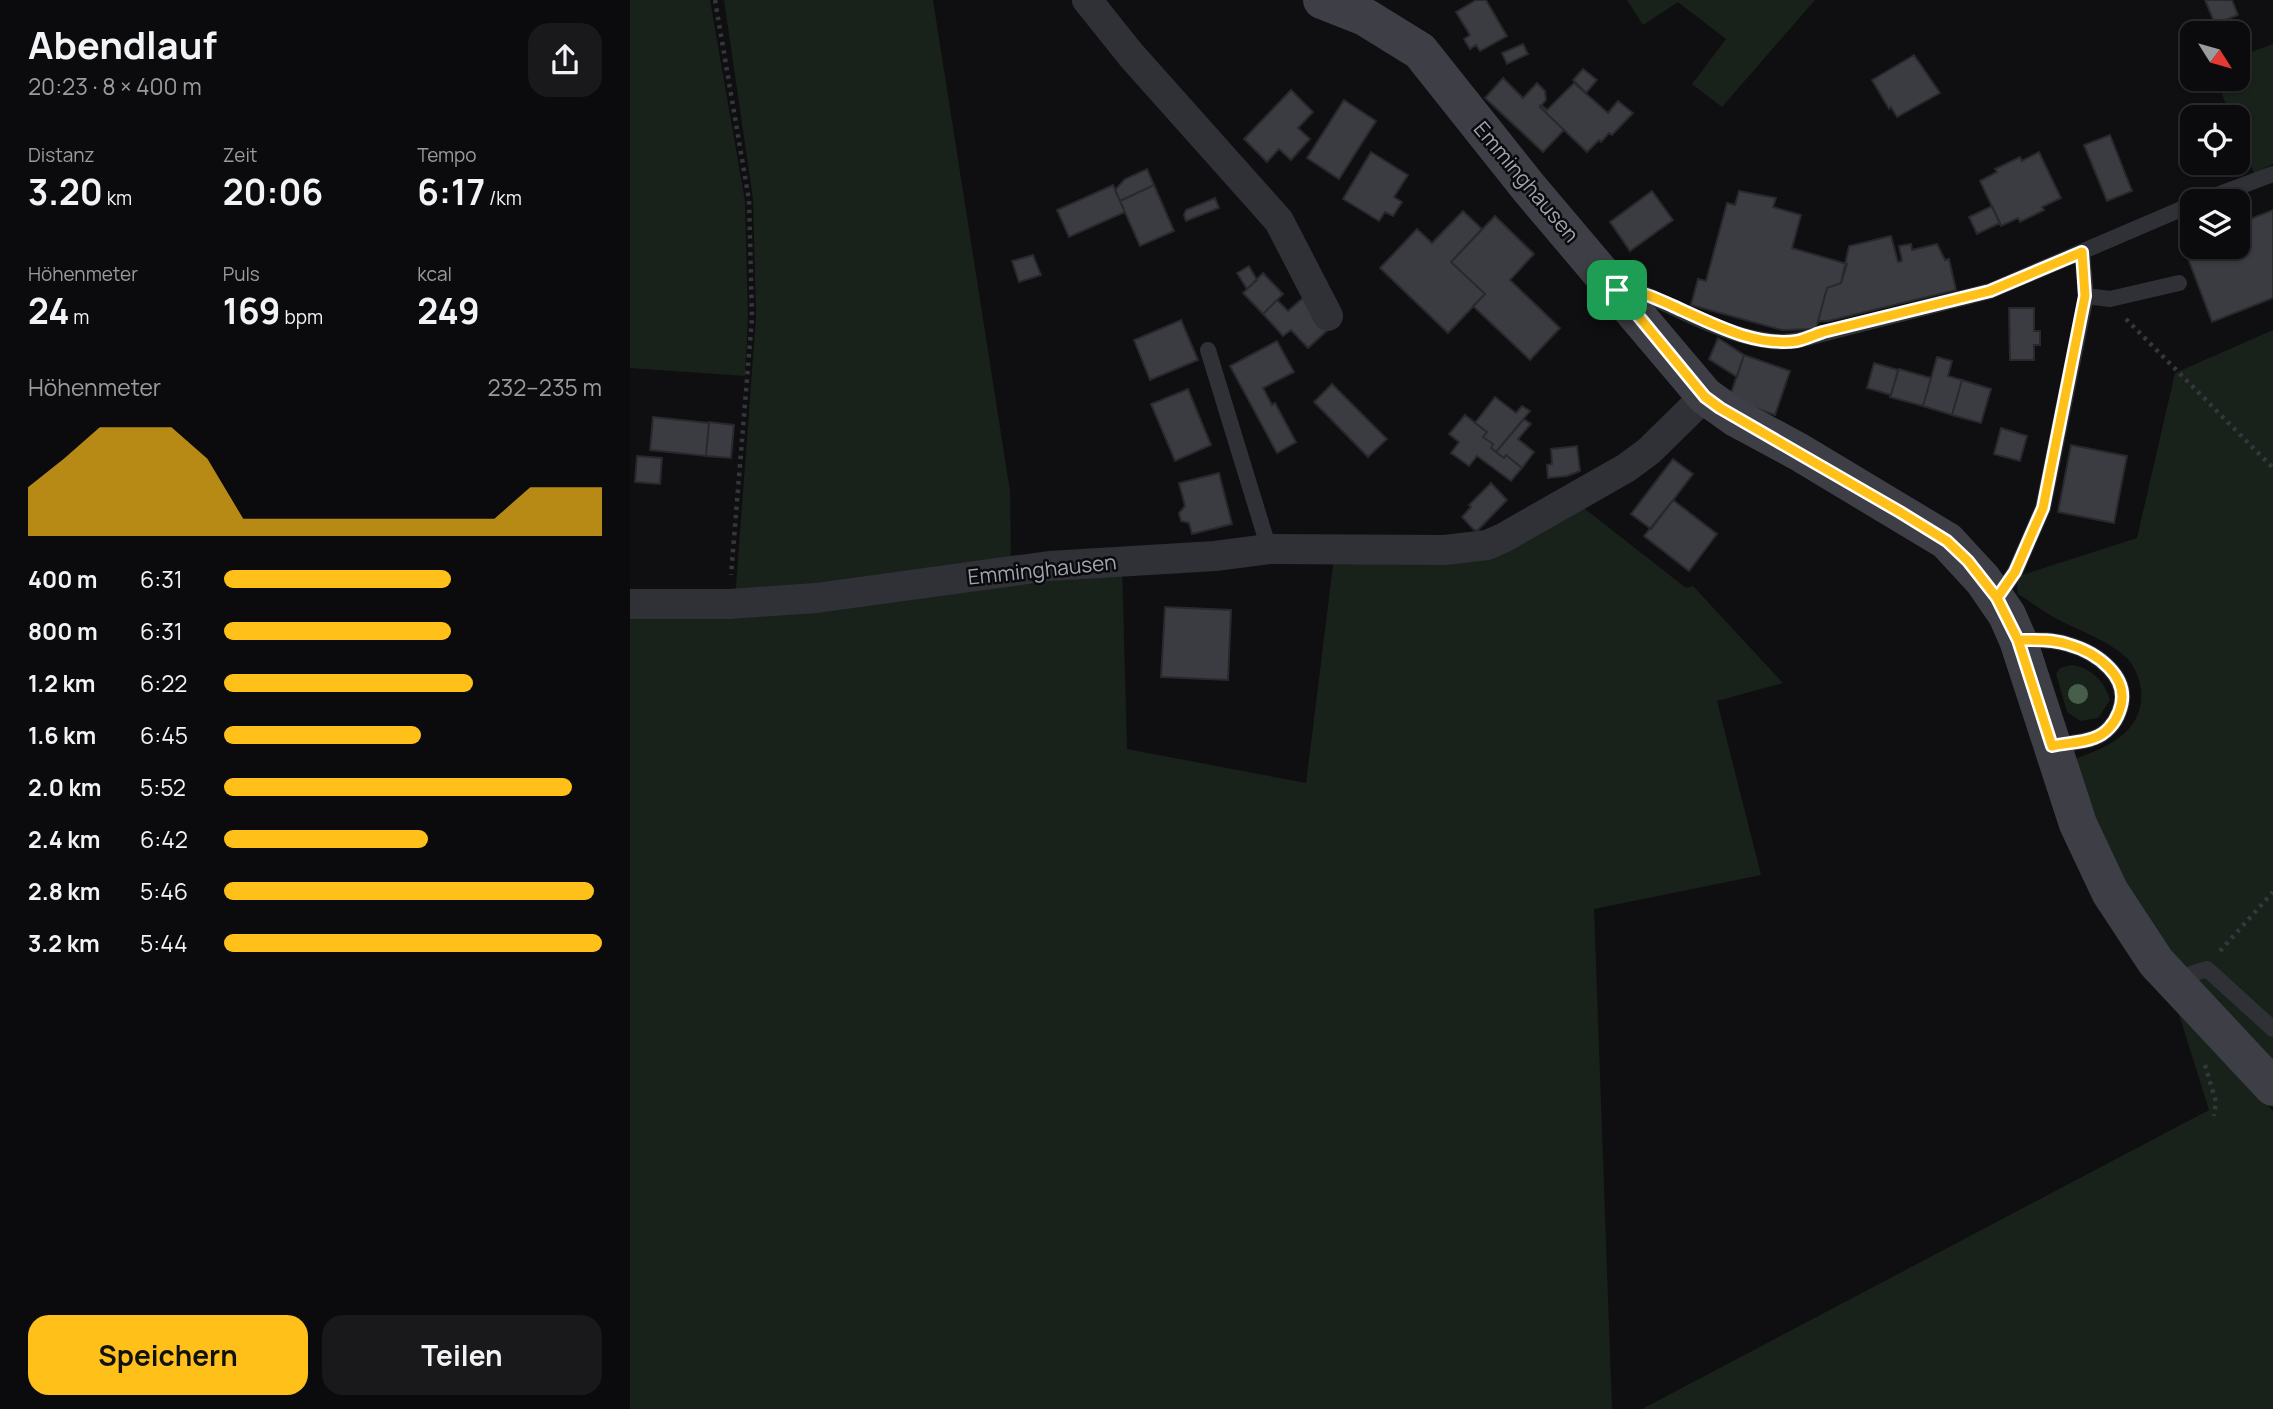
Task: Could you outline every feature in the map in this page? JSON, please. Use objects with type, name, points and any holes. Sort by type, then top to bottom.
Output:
[{"type":"street","points":[[1087,0],[1131,55],[1279,221],[1328,316]]},
{"type":"street","name":"Emminghausen","points":[[1322,0],[1365,17],[1420,51],[1529,188],[1705,397],[1736,418],[1799,452],[1947,541],[1990,589],[2018,640],[2078,824],[2110,892],[2137,935],[2191,977],[2273,1087]]},
{"type":"street","name":"Emminghausen","points":[[630,604],[729,604],[816,598],[1049,566],[1215,556],[1269,549],[1409,552],[1466,549],[1487,545],[1528,525],[1626,468],[1659,443],[1705,397]]},
{"type":"lane","points":[[2233,189],[2273,174]]},
{"type":"lane","points":[[1617,290],[1638,291],[1722,328],[1749,336],[1773,342],[1799,341],[1823,332],[1990,291],[2180,210]]},
{"type":"lane","points":[[1990,589],[2015,572],[2043,508],[2085,296],[2082,252]]},
{"type":"lane","points":[[2085,296],[2110,299],[2179,284]]},
{"type":"lane","points":[[1208,350],[1269,549]]},
{"type":"lane","points":[[2018,640],[2068,644],[2109,666],[2119,679],[2121,707],[2116,720],[2106,732],[2095,738],[2052,746]]},
{"type":"lane","points":[[2191,977],[2273,1029]]},
{"type":"path","points":[[715,0],[749,201],[752,318],[729,604]]},
{"type":"path","points":[[2110,299],[2128,321],[2273,468]]},
{"type":"path","points":[[2191,977],[2273,892]]},
{"type":"shaded area","points":[[630,0],[710,0],[745,201],[748,318],[745,376],[630,368]]},
{"type":"shaded area","points":[[724,0],[933,0],[1010,491],[1011,564],[735,600],[756,317],[753,199]]},
{"type":"shaded area","points":[[1627,0],[1815,0],[1722,107],[1692,84],[1726,39],[1678,2],[1643,25]]},
{"type":"shaded area","points":[[2273,44],[2273,164],[2254,173],[2250,164],[2250,105],[2226,105],[2221,91],[2250,91],[2250,53]]},
{"type":"shaded area","points":[[2273,330],[2273,1071],[2175,968],[2115,879],[2074,761],[2112,742],[2131,726],[2141,704],[2140,686],[2133,667],[2129,660],[2111,646],[2050,615],[2018,594],[2017,586],[2019,576],[2137,538],[2175,373]]},
{"type":"shaded area","points":[[1580,505],[1686,588],[1693,586],[1783,683],[1717,701],[1761,875],[1594,909],[1612,1409],[630,1409],[630,608],[1122,565],[1127,749],[1306,783],[1334,558],[1386,562]]},
{"type":"shaded area","points":[[2071,665],[2096,676],[2104,687],[2110,700],[2098,718],[2080,721],[2067,712],[2056,674],[2060,668]]},
{"type":"shaded area","points":[[2176,1005],[2273,1111],[2273,1409],[1642,1409],[2209,1110]]},
{"type":"building","points":[[1476,0],[1486,0],[1507,36],[1480,51],[1476,45],[1470,49],[1464,39],[1470,35],[1456,12]]},
{"type":"building","points":[[2205,0],[2232,0],[2238,15],[2223,21],[2214,21]]},
{"type":"building","points":[[1523,44],[1528,54],[1507,64],[1502,53]]},
{"type":"building","points":[[1914,55],[1940,93],[1897,117],[1891,107],[1889,109],[1872,80]]},
{"type":"building","points":[[1583,69],[1597,80],[1586,93],[1573,80]]},
{"type":"building","points":[[1503,78],[1523,98],[1537,83],[1545,91],[1546,100],[1540,107],[1564,130],[1543,152],[1485,98]]},
{"type":"building","points":[[1574,83],[1608,113],[1618,101],[1633,113],[1612,135],[1609,133],[1587,152],[1540,107],[1541,105],[1547,110]]},
{"type":"building","points":[[1291,90],[1313,112],[1298,128],[1310,139],[1291,160],[1279,149],[1267,162],[1244,139]]},
{"type":"building","points":[[1344,100],[1376,121],[1339,179],[1307,158]]},
{"type":"building","points":[[2110,135],[2132,191],[2107,201],[2084,145]]},
{"type":"building","points":[[1371,152],[1408,175],[1394,197],[1402,202],[1393,216],[1385,212],[1379,221],[1343,199]]},
{"type":"building","points":[[2039,152],[2061,198],[2020,222],[2018,218],[2001,226],[1980,181],[1997,172],[1995,169],[2020,157],[2022,161]]},
{"type":"building","points":[[1147,169],[1154,185],[1120,201],[1115,190],[1125,179]]},
{"type":"building","points":[[1113,185],[1125,212],[1069,237],[1057,210]]},
{"type":"building","points":[[1154,185],[1174,231],[1140,246],[1120,201]]},
{"type":"building","points":[[1652,191],[1673,220],[1630,251],[1610,222]]},
{"type":"building","points":[[1739,191],[1776,198],[1773,207],[1801,215],[1792,248],[1847,264],[1841,283],[1827,288],[1816,329],[1782,330],[1691,305],[1698,279],[1706,281],[1727,203],[1735,205]]},
{"type":"building","points":[[1215,198],[1219,208],[1186,221],[1186,210]]},
{"type":"building","points":[[1992,206],[2000,223],[1977,234],[1969,217]]},
{"type":"building","points":[[2273,210],[2273,298],[2212,322],[2188,259],[2250,259],[2250,219]]},
{"type":"building","points":[[1463,211],[1482,229],[1451,262],[1485,294],[1448,333],[1380,268],[1417,229],[1432,243]]},
{"type":"building","points":[[1495,216],[1534,254],[1510,280],[1560,328],[1530,360],[1473,306],[1485,294],[1451,262]]},
{"type":"building","points":[[1891,236],[1898,262],[1902,261],[1899,246],[1911,244],[1912,250],[1937,244],[1945,260],[1949,259],[1956,290],[1828,321],[1818,321],[1827,288],[1841,283],[1849,246]]},
{"type":"building","points":[[1033,255],[1041,275],[1019,282],[1012,261]]},
{"type":"building","points":[[1249,266],[1257,280],[1247,289],[1237,273]]},
{"type":"building","points":[[1263,273],[1283,294],[1263,314],[1243,293]]},
{"type":"building","points":[[1303,298],[1330,328],[1308,348],[1291,330],[1283,336],[1263,314],[1277,300],[1288,311]]},
{"type":"building","points":[[2009,308],[2034,308],[2034,331],[2040,331],[2040,345],[2034,345],[2034,360],[2010,360]]},
{"type":"building","points":[[1181,320],[1198,360],[1150,380],[1134,340]]},
{"type":"building","points":[[1718,338],[1744,355],[1737,377],[1709,359]]},
{"type":"building","points":[[1277,341],[1294,372],[1263,388],[1272,405],[1275,403],[1296,442],[1277,453],[1230,366]]},
{"type":"building","points":[[1744,355],[1790,371],[1775,415],[1729,399]]},
{"type":"building","points":[[1937,357],[1952,361],[1948,376],[1962,380],[1952,415],[1923,406]]},
{"type":"building","points":[[1874,363],[1898,370],[1891,395],[1867,388]]},
{"type":"building","points":[[1899,369],[1931,378],[1923,406],[1890,397]]},
{"type":"building","points":[[1962,380],[1991,389],[1981,423],[1952,415]]},
{"type":"building","points":[[1332,384],[1387,439],[1368,457],[1314,402]]},
{"type":"building","points":[[1188,389],[1211,445],[1175,461],[1151,404]]},
{"type":"building","points":[[1495,397],[1516,413],[1522,406],[1530,411],[1496,452],[1491,448],[1493,444],[1483,437],[1487,432],[1475,423]]},
{"type":"building","points":[[1465,415],[1487,432],[1483,437],[1493,444],[1491,448],[1504,458],[1506,455],[1522,468],[1511,481],[1477,456],[1469,466],[1451,453],[1459,442],[1449,434]]},
{"type":"building","points":[[653,417],[709,423],[706,456],[650,450]]},
{"type":"building","points":[[1524,419],[1531,424],[1518,439],[1534,452],[1522,468],[1506,455],[1504,458],[1496,452]]},
{"type":"building","points":[[709,422],[734,425],[731,458],[706,456]]},
{"type":"building","points":[[2001,428],[2027,436],[2020,461],[1994,454]]},
{"type":"building","points":[[2071,445],[2127,456],[2114,523],[2058,512]]},
{"type":"building","points":[[1577,446],[1580,471],[1567,476],[1548,478],[1547,465],[1552,464],[1551,449]]},
{"type":"building","points":[[637,456],[662,458],[660,484],[635,482]]},
{"type":"building","points":[[1673,459],[1693,474],[1651,529],[1631,514]]},
{"type":"building","points":[[1219,473],[1232,524],[1192,534],[1189,523],[1181,521],[1179,513],[1185,506],[1179,483]]},
{"type":"building","points":[[1491,483],[1507,500],[1478,530],[1474,530],[1462,517],[1471,507],[1469,505]]},
{"type":"building","points":[[1673,500],[1717,534],[1689,571],[1644,536]]},
{"type":"building","points":[[1165,607],[1231,610],[1228,680],[1161,677]]},
{"type":"route","points":[[1617,290],[1638,291],[1722,328],[1749,336],[1773,342],[1799,341],[1823,332],[1990,291],[2082,252],[2085,296],[2043,508],[2015,572],[1997,598],[2007,615],[2018,640],[2068,644],[2109,666],[2119,679],[2122,694],[2116,720],[2106,732],[2095,738],[2052,746],[2018,640],[2007,615],[1968,561],[1947,541],[1799,452],[1736,418],[1705,397],[1617,290]]}]
